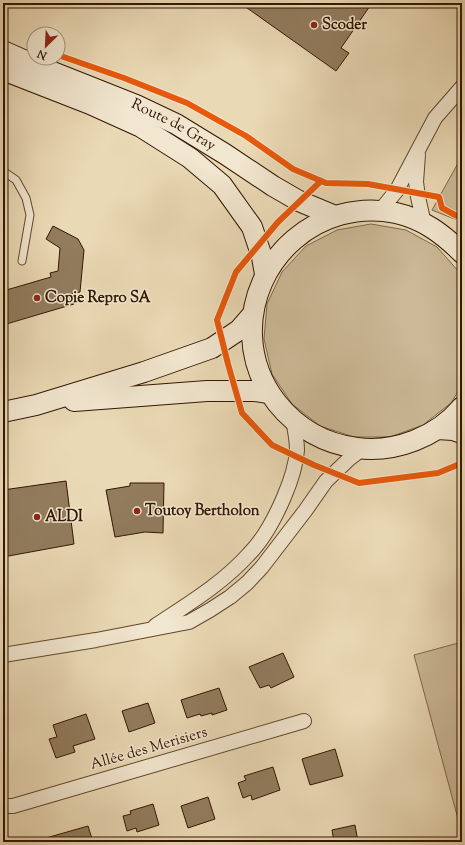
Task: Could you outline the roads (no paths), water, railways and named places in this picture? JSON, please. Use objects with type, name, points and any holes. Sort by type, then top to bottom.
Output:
[{"type":"main road","name":"Route de Gray","points":[[3,51],[136,105],[176,124],[225,154],[272,186],[299,201],[335,216]]},
{"type":"main road","name":"Route de Gray","points":[[3,70],[90,104],[141,127],[190,158],[222,185],[252,227],[262,257],[265,274]]},
{"type":"main road","points":[[458,245],[438,231],[395,213],[380,211],[357,212],[335,216],[320,222],[294,238],[283,249],[265,274],[257,294],[252,315],[252,342],[254,355],[263,381],[280,407],[293,420],[311,433],[325,440],[341,445],[362,449],[375,449],[401,445],[426,436],[449,420],[462,407]]},
{"type":"main road","points":[[3,412],[36,405],[144,372],[212,348],[239,330],[252,315]]},
{"type":"main road","points":[[36,405],[207,391],[254,390],[270,393]]},
{"type":"main road","points":[[437,429],[453,430],[462,433]]},
{"type":"street","points":[[380,211],[397,190],[435,118],[462,87]]},
{"type":"street","points":[[418,150],[416,182],[424,224]]},
{"type":"street","points":[[150,630],[193,601],[230,573],[250,554],[268,530],[290,482],[295,462],[297,451],[296,433],[293,420]]},
{"type":"street","points":[[3,655],[96,640],[189,622],[230,597],[248,582],[262,567],[326,481],[362,449]]},
{"type":"street","name":"Allée des Merisiers","points":[[3,806],[13,806],[304,721]]},
{"type":"lane","points":[[3,171],[16,180],[26,198],[30,215],[22,261]]},
{"type":"place","name":"Scoder","points":[[314,25]]},
{"type":"place","name":"Copie Repro SA","points":[[37,298]]},
{"type":"place","name":"Toutoy Bertholon","points":[[137,511]]},
{"type":"place","name":"ALDI","points":[[37,517]]}]
